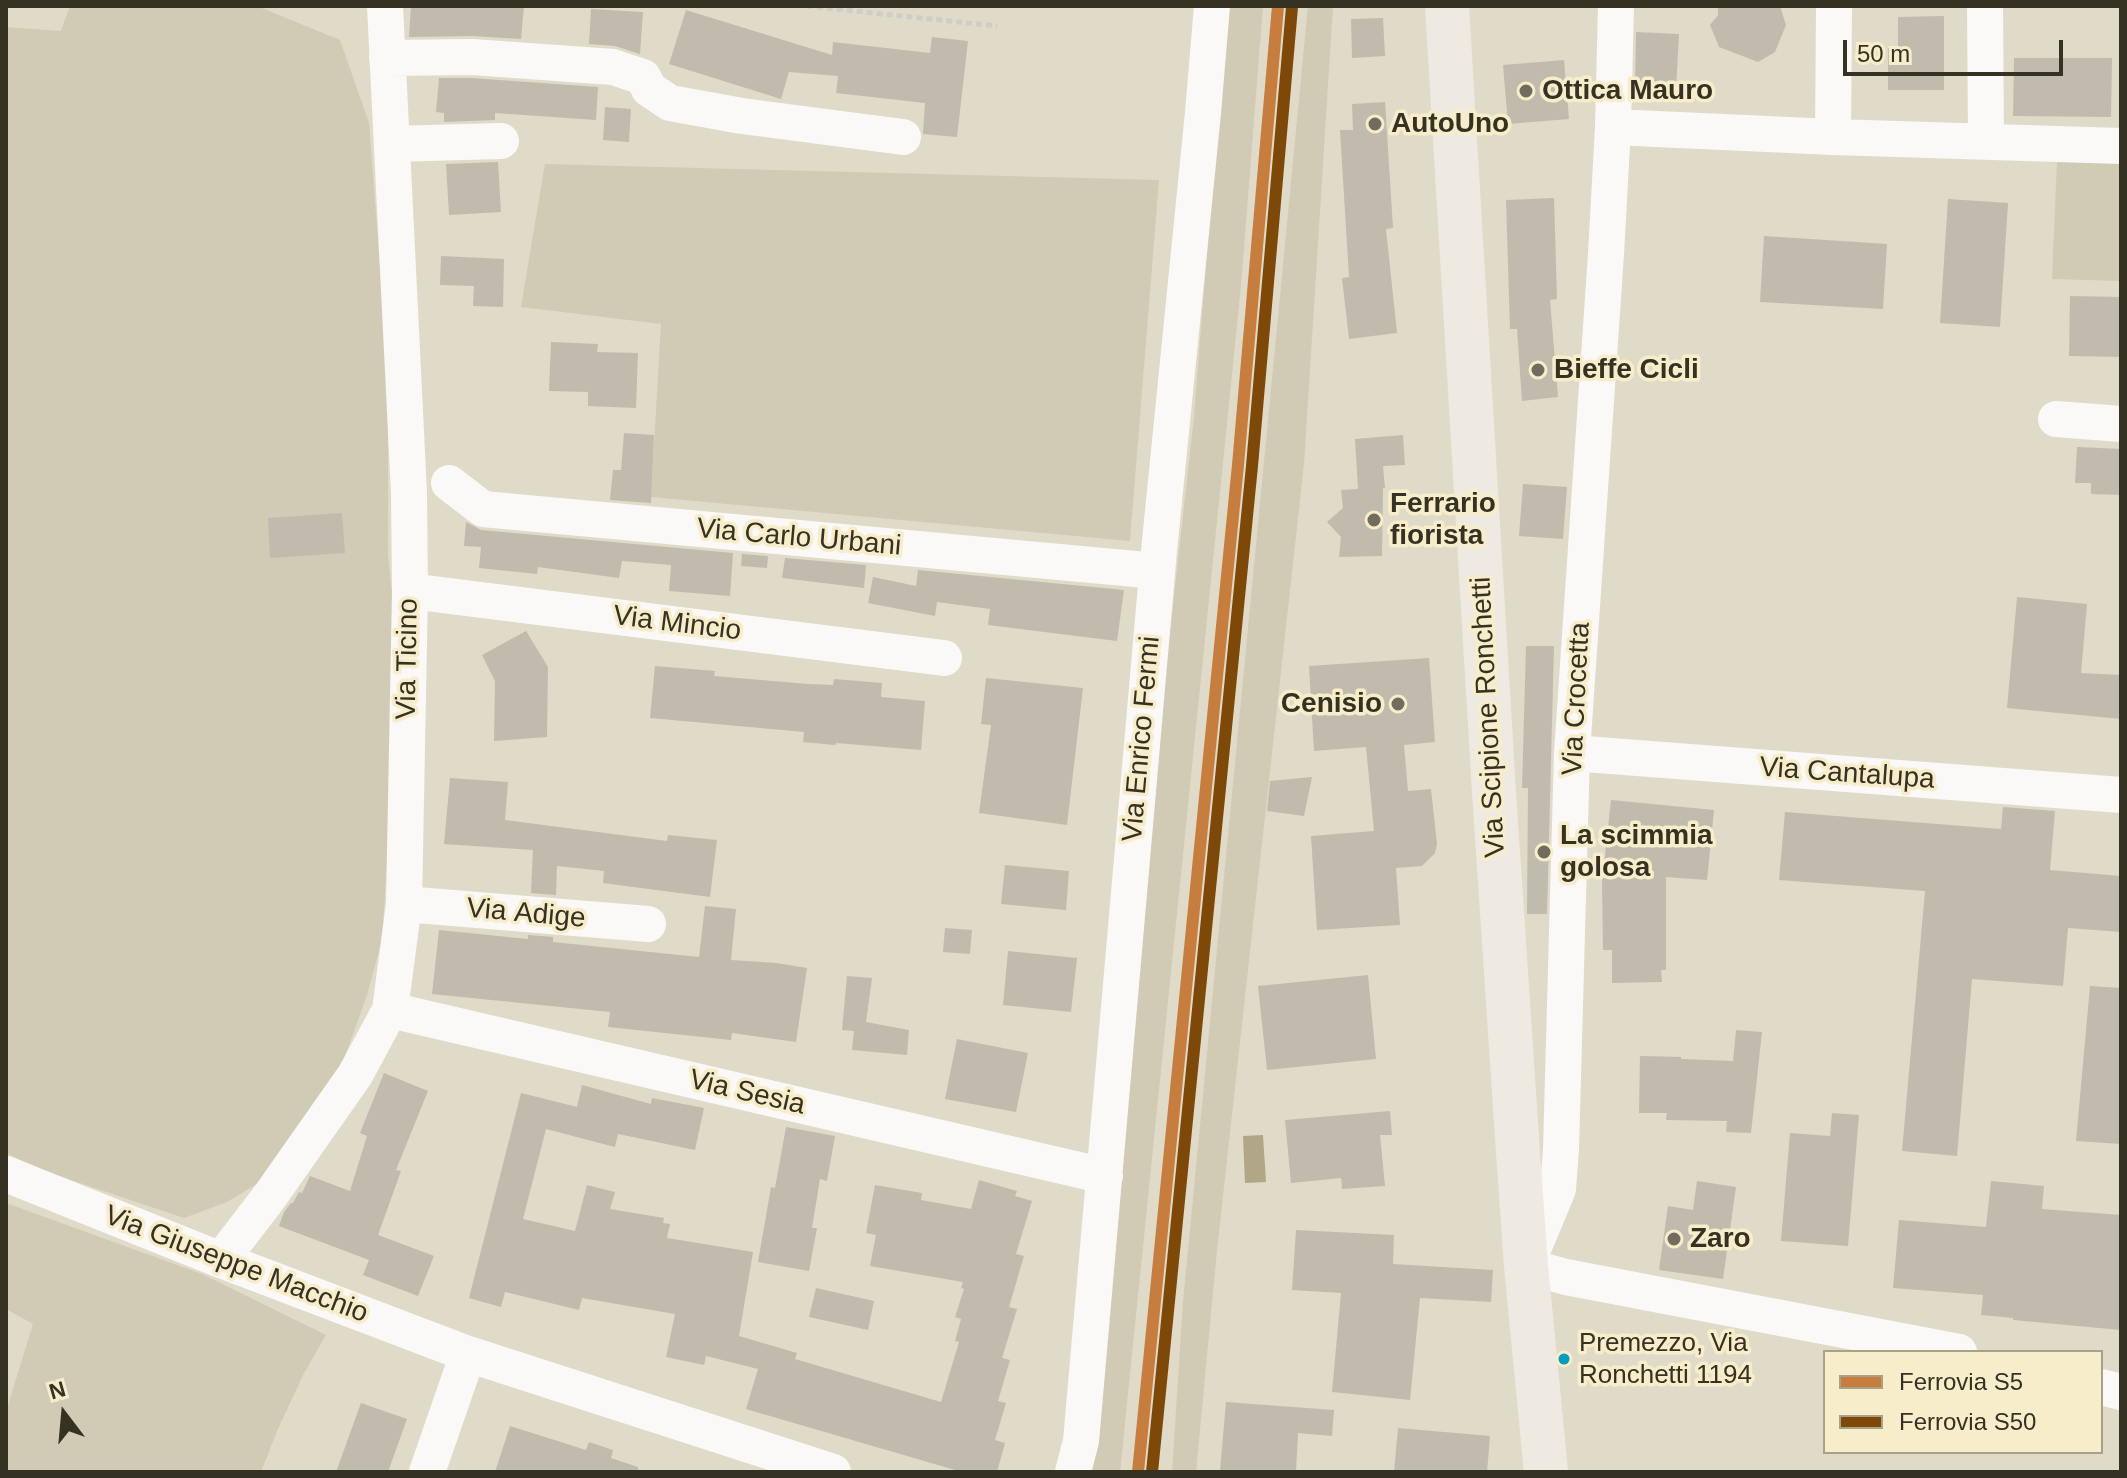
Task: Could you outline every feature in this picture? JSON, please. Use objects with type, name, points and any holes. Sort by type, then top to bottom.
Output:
[{"type":"main road","name":"Via Scipione Ronchetti","points":[[1447,6],[1481,387],[1493,776],[1526,1266],[1546,1472]]},
{"type":"main road","name":"Via Scipione Ronchetti","points":[[1543,1428],[1555,1472]]},
{"type":"street","name":"Via Ticino","points":[[221,1260],[355,1075],[390,1010],[404,904],[409,493],[385,6]]},
{"type":"street","name":"Via Enrico Fermi","points":[[1073,1472],[1081,1441],[1157,571],[1212,6]]},
{"type":"street","name":"Via Crocetta","points":[[1526,1266],[1558,1189],[1562,1133],[1572,753],[1613,127],[1616,6]]},
{"type":"street","points":[[1833,137],[1834,6]]},
{"type":"street","points":[[1985,6],[1986,141]]},
{"type":"street","points":[[387,58],[472,57],[613,67],[643,77],[649,89],[670,103],[742,116],[903,137]]},
{"type":"street","points":[[1613,127],[2121,146]]},
{"type":"street","points":[[392,144],[501,141]]},
{"type":"street","points":[[2056,419],[2121,424]]},
{"type":"street","name":"Via Carlo Urbani","points":[[449,483],[483,509],[1157,571]]},
{"type":"street","name":"Via Mincio","points":[[410,591],[944,658]]},
{"type":"street","name":"Via Cantalupa","points":[[1572,753],[2121,795]]},
{"type":"street","name":"Via Adige","points":[[404,904],[648,924]]},
{"type":"street","name":"Via Sesia","points":[[390,1010],[1105,1176]]},
{"type":"street","name":"Via Giuseppe Macchio","points":[[6,1174],[468,1354],[833,1472]]},
{"type":"street","points":[[1526,1266],[1566,1277],[1949,1350]]},
{"type":"street","points":[[427,1472],[468,1354]]},
{"type":"path","points":[[807,6],[997,26]]},
{"type":"shaded area","points":[[70,6],[257,6],[340,40],[369,123],[388,369],[388,555],[396,633],[391,800],[382,940],[367,995],[344,1059],[319,1105],[260,1182],[227,1202],[184,1218],[44,1171],[6,1153],[6,27],[61,31]]},
{"type":"shaded area","points":[[1228,6],[1263,6],[1241,286],[1120,1472],[1089,1472],[1154,776],[1194,417]]},
{"type":"shaded area","points":[[1308,6],[1333,6],[1304,464],[1217,1250],[1196,1472],[1172,1472],[1183,1302]]},
{"type":"shaded area","points":[[2057,161],[2121,162],[2121,281],[2052,279]]},
{"type":"shaded area","points":[[545,164],[1159,180],[1130,541],[651,497],[661,324],[521,307]]},
{"type":"shaded area","points":[[1263,1135],[1266,1182],[1245,1183],[1243,1136]]},
{"type":"shaded area","points":[[6,1203],[202,1274],[326,1335],[304,1373],[261,1472],[6,1472],[6,1412],[33,1324],[6,1309]]},
{"type":"building","points":[[411,6],[524,6],[521,39],[409,37]]},
{"type":"building","points":[[1718,6],[1780,6],[1786,25],[1775,52],[1758,62],[1719,47],[1710,25],[1718,15]]},
{"type":"building","points":[[591,9],[643,12],[640,54],[615,46],[589,44]]},
{"type":"building","points":[[686,10],[832,55],[833,42],[930,53],[932,37],[968,41],[957,137],[923,134],[925,103],[836,93],[838,76],[789,72],[781,99],[669,64]]},
{"type":"building","points":[[1944,16],[1944,90],[1888,90],[1888,48],[1898,47],[1898,17]]},
{"type":"building","points":[[1383,18],[1385,56],[1352,58],[1351,19]]},
{"type":"building","points":[[1636,32],[1679,34],[1676,90],[1635,88]]},
{"type":"building","points":[[2014,58],[2112,58],[2111,117],[2013,116]]},
{"type":"building","points":[[1564,60],[1569,119],[1508,124],[1503,65]]},
{"type":"building","points":[[439,78],[598,87],[596,120],[495,113],[495,120],[444,122],[444,113],[436,112]]},
{"type":"building","points":[[1385,102],[1393,228],[1386,229],[1397,333],[1349,339],[1342,278],[1349,277],[1340,130],[1353,130],[1352,104]]},
{"type":"building","points":[[605,107],[631,109],[629,142],[603,140]]},
{"type":"building","points":[[498,162],[501,212],[449,215],[446,164]]},
{"type":"building","points":[[1554,198],[1557,299],[1550,300],[1558,397],[1522,401],[1517,329],[1510,329],[1506,200]]},
{"type":"building","points":[[1948,199],[2008,203],[2000,327],[1940,323]]},
{"type":"building","points":[[1764,236],[1887,244],[1883,309],[1760,302]]},
{"type":"building","points":[[441,256],[504,259],[503,307],[473,306],[474,286],[440,285]]},
{"type":"building","points":[[2070,296],[2121,297],[2121,357],[2069,356]]},
{"type":"building","points":[[551,342],[598,344],[597,352],[638,353],[636,408],[588,406],[588,392],[549,391]]},
{"type":"building","points":[[624,433],[654,435],[651,503],[610,500],[613,470],[621,470]]},
{"type":"building","points":[[1403,435],[1405,465],[1383,466],[1382,556],[1339,557],[1341,537],[1327,522],[1343,508],[1341,490],[1358,489],[1355,439]]},
{"type":"building","points":[[2077,447],[2121,449],[2121,495],[2091,494],[2091,483],[2075,483]]},
{"type":"building","points":[[1523,484],[1567,487],[1563,539],[1519,536]]},
{"type":"building","points":[[342,513],[345,553],[270,558],[268,518]]},
{"type":"building","points":[[466,522],[481,530],[733,553],[730,596],[669,591],[671,565],[622,561],[619,578],[538,567],[537,574],[479,568],[481,547],[464,546]]},
{"type":"building","points":[[742,554],[768,556],[767,568],[741,566]]},
{"type":"building","points":[[785,558],[866,565],[864,588],[782,578]]},
{"type":"building","points":[[918,570],[1124,590],[1117,641],[988,625],[990,609],[937,602],[935,616],[868,603],[873,577],[916,586]]},
{"type":"building","points":[[2017,597],[2087,604],[2081,673],[2121,675],[2121,719],[2007,708]]},
{"type":"building","points":[[526,631],[548,667],[547,737],[494,741],[495,681],[482,655]]},
{"type":"building","points":[[1526,646],[1554,646],[1547,914],[1527,914],[1528,788],[1522,788]]},
{"type":"building","points":[[1429,658],[1435,742],[1404,745],[1408,791],[1431,789],[1437,844],[1435,853],[1422,866],[1396,868],[1400,925],[1317,930],[1311,836],[1374,831],[1366,747],[1314,751],[1309,666]]},
{"type":"building","points":[[655,666],[715,671],[714,676],[808,684],[833,685],[834,679],[882,683],[881,697],[925,701],[921,750],[803,742],[804,732],[650,718]]},
{"type":"building","points":[[986,678],[1083,688],[1067,825],[979,813],[991,725],[981,724]]},
{"type":"building","points":[[1312,777],[1304,816],[1267,811],[1270,781]]},
{"type":"building","points":[[450,778],[508,782],[505,820],[667,841],[668,835],[717,840],[710,897],[603,883],[604,871],[557,866],[556,895],[531,893],[533,850],[444,844]]},
{"type":"building","points":[[1611,800],[1714,810],[1707,880],[1666,877],[1666,970],[1661,970],[1662,982],[1612,983],[1612,950],[1603,950],[1602,883]]},
{"type":"building","points":[[2003,807],[2055,811],[2050,870],[2121,876],[2121,932],[2068,928],[2063,986],[1972,979],[1957,1156],[1902,1151],[1925,891],[1779,880],[1785,812],[2001,829]]},
{"type":"building","points":[[1005,865],[1069,871],[1066,910],[1001,904]]},
{"type":"building","points":[[705,906],[736,909],[731,960],[807,968],[796,1042],[732,1033],[731,1040],[608,1027],[610,1012],[432,994],[439,930],[528,939],[528,935],[553,937],[553,942],[699,957]]},
{"type":"building","points":[[945,928],[972,930],[970,954],[943,952]]},
{"type":"building","points":[[1008,951],[1077,958],[1071,1012],[1003,1005]]},
{"type":"building","points":[[1368,975],[1376,1059],[1267,1070],[1258,986]]},
{"type":"building","points":[[847,976],[872,978],[866,1022],[909,1030],[907,1055],[852,1050],[854,1031],[842,1030]]},
{"type":"building","points":[[2090,986],[2121,988],[2121,1144],[2076,1141]]},
{"type":"building","points":[[1736,1030],[1762,1032],[1751,1133],[1726,1132],[1727,1121],[1666,1120],[1667,1113],[1639,1113],[1640,1056],[1733,1061]]},
{"type":"building","points":[[957,1039],[1028,1053],[1016,1112],[945,1099]]},
{"type":"building","points":[[384,1073],[428,1091],[396,1170],[401,1171],[378,1235],[434,1256],[418,1296],[363,1275],[369,1260],[279,1226],[284,1212],[299,1192],[302,1193],[310,1176],[350,1191],[367,1136],[360,1133]]},
{"type":"building","points":[[582,1085],[651,1104],[652,1098],[704,1108],[695,1150],[618,1134],[615,1147],[546,1129],[523,1219],[575,1231],[587,1185],[615,1192],[610,1209],[664,1218],[663,1223],[670,1224],[667,1238],[753,1252],[739,1336],[797,1353],[795,1359],[941,1402],[959,1342],[955,1341],[961,1319],[955,1317],[964,1289],[961,1288],[963,1282],[870,1266],[876,1235],[866,1233],[875,1185],[922,1193],[921,1200],[971,1209],[979,1180],[1017,1191],[1015,1196],[1032,1201],[1016,1254],[1024,1256],[1009,1307],[1017,1309],[1002,1358],[1010,1360],[998,1401],[1006,1403],[995,1440],[1005,1443],[997,1472],[962,1472],[746,1409],[758,1369],[706,1356],[704,1365],[666,1357],[675,1314],[582,1298],[579,1310],[505,1292],[501,1307],[469,1298],[521,1093],[577,1107]]},
{"type":"building","points":[[1390,1111],[1392,1135],[1380,1135],[1385,1186],[1342,1189],[1341,1178],[1291,1183],[1285,1120]]},
{"type":"building","points":[[1832,1113],[1859,1115],[1848,1246],[1781,1241],[1790,1133],[1830,1136]]},
{"type":"building","points":[[786,1127],[835,1136],[827,1181],[820,1179],[812,1228],[817,1228],[809,1271],[758,1262],[771,1187],[775,1188]]},
{"type":"building","points":[[1697,1181],[1736,1187],[1723,1279],[1659,1270],[1668,1206],[1693,1210]]},
{"type":"building","points":[[1991,1181],[2044,1186],[2042,1209],[2121,1215],[2121,1330],[1981,1315],[1983,1295],[1893,1288],[1899,1220],[1986,1227]]},
{"type":"building","points":[[1296,1230],[1394,1235],[1393,1264],[1493,1270],[1491,1302],[1420,1298],[1410,1400],[1332,1392],[1341,1293],[1292,1290]]},
{"type":"building","points":[[816,1288],[874,1301],[868,1330],[809,1317]]},
{"type":"building","points":[[1226,1402],[1334,1410],[1332,1436],[1298,1433],[1296,1472],[1220,1471]]},
{"type":"building","points":[[361,1403],[407,1419],[388,1472],[336,1472]]},
{"type":"building","points":[[510,1426],[586,1450],[589,1442],[613,1450],[611,1458],[638,1467],[638,1472],[495,1472]]},
{"type":"building","points":[[1398,1428],[1490,1436],[1487,1472],[1394,1472]]},
{"type":"rail line","name":"S5","points":[[1138,1472],[1238,465],[1278,6]]},
{"type":"rail line","name":"S50","points":[[1152,1472],[1252,466],[1292,7]]},
{"type":"place","name":"Ottica Mauro","points":[[1526,91]]},
{"type":"place","name":"AutoUno","points":[[1375,124]]},
{"type":"place","name":"Bieffe Cicli","points":[[1538,370]]},
{"type":"place","name":"Ferrario fiorista","points":[[1374,520]]},
{"type":"place","name":"Cenisio","points":[[1398,704]]},
{"type":"place","name":"La scimmia golosa","points":[[1544,852]]},
{"type":"place","name":"Zaro","points":[[1674,1239]]},
{"type":"place","name":"Premezzo, Via Ronchetti 1194","points":[[1564,1359]]}]
